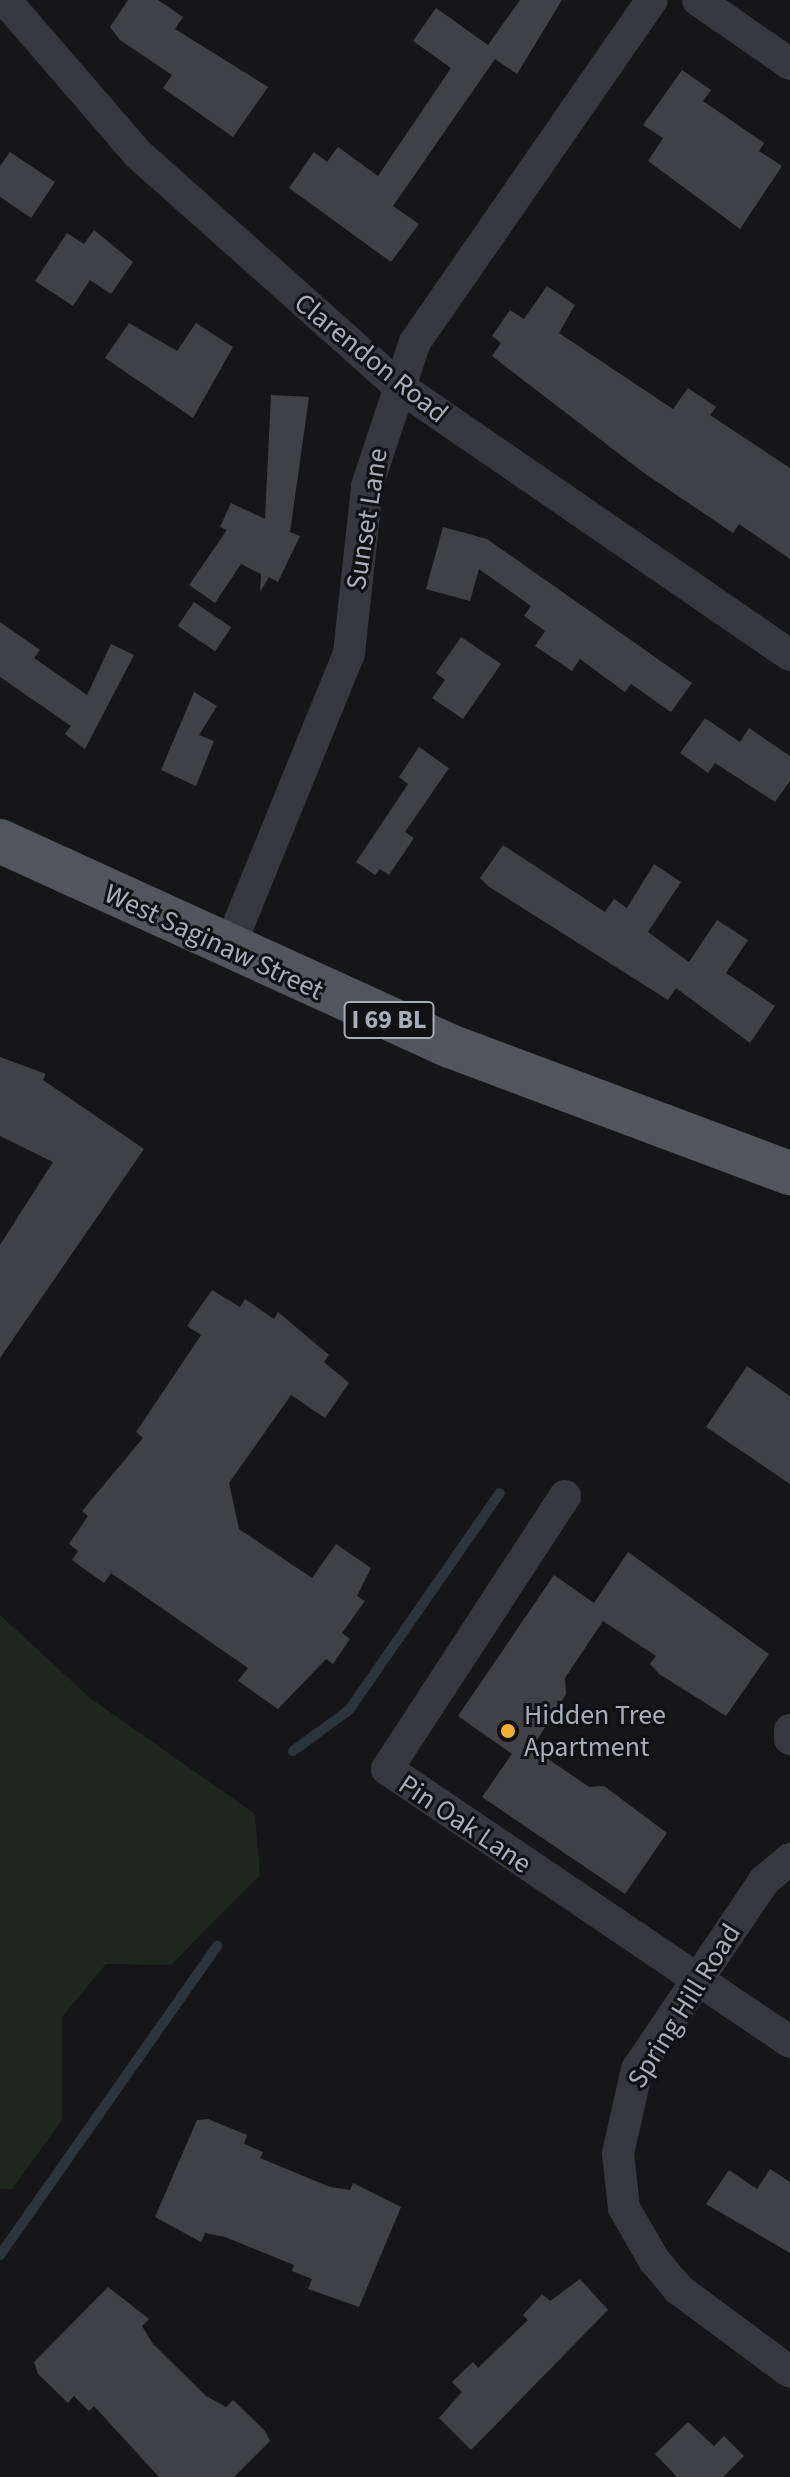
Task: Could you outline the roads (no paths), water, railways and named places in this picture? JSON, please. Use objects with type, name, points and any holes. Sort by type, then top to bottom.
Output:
[{"type":"main road","name":"West Saginaw Street","points":[[0,841],[228,950],[464,1052],[790,1173]]},
{"type":"street","name":"Clarendon Road","points":[[5,0],[138,154],[397,385],[790,655]]},
{"type":"street","name":"Sunset Lane","points":[[228,950],[349,653],[367,486],[397,385],[415,342],[652,0]]},
{"type":"street","points":[[698,0],[790,64]]},
{"type":"street","name":"Pin Oak Lane","points":[[565,1496],[387,1769],[697,1979]]},
{"type":"street","points":[[790,1730],[790,1739]]},
{"type":"street","name":"Spring Hill Road","points":[[790,1859],[764,1881],[637,2069],[618,2153],[624,2208],[654,2260],[723,2326],[790,2372]]},
{"type":"street","points":[[697,1979],[790,2042]]},
{"type":"waterway","points":[[293,1751],[349,1710],[500,1493]]},
{"type":"waterway","points":[[0,2255],[217,1946]]},
{"type":"place","name":"Hidden Tree Apartment","points":[[508,1731]]}]
